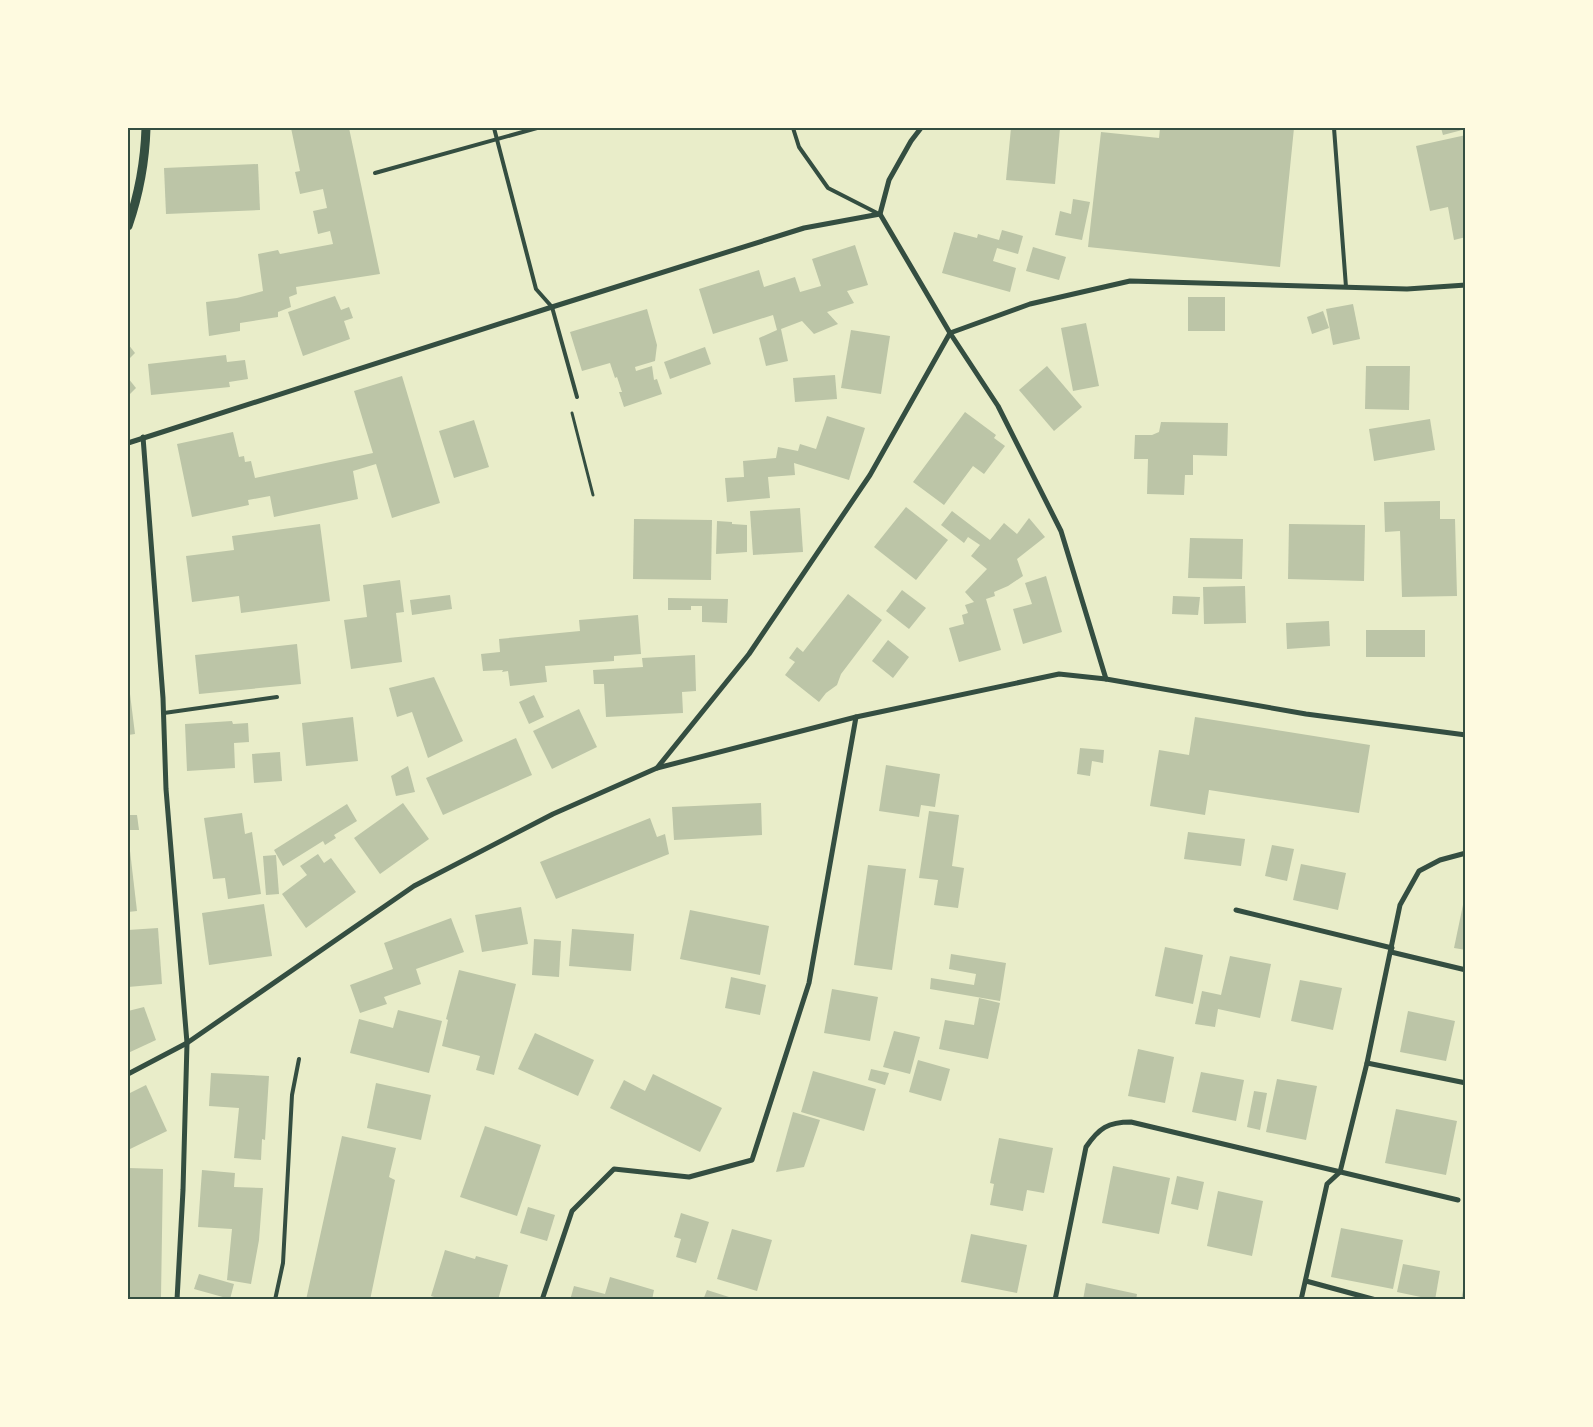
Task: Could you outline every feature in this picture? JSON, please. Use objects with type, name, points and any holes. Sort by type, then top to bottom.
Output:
[{"type":"street","points":[[128,226],[135,207],[145,154],[146,128]]},
{"type":"street","points":[[921,128],[911,141],[889,180],[880,214],[950,333],[998,406],[1061,531],[1106,679]]},
{"type":"street","points":[[128,443],[804,228],[880,214]]},
{"type":"street","points":[[657,768],[749,654],[870,475],[950,333],[1030,304],[1130,280],[1407,289],[1466,285]]},
{"type":"street","points":[[143,437],[164,713],[166,789],[187,1043],[183,1190],[177,1300]]},
{"type":"street","points":[[128,1074],[187,1043],[414,886],[553,814],[657,768],[856,717],[1059,674],[1106,679],[1306,714],[1466,735]]},
{"type":"street","points":[[542,1300],[572,1210],[614,1169],[689,1177],[752,1160],[809,983],[856,717]]},
{"type":"street","points":[[1301,1300],[1327,1184],[1340,1172],[1367,1063],[1400,905],[1419,871],[1440,860],[1466,853]]},
{"type":"street","points":[[1236,910],[1466,970]]},
{"type":"street","points":[[1367,1063],[1466,1083]]},
{"type":"street","points":[[1055,1300],[1086,1147],[1103,1127],[1116,1122],[1131,1122],[1458,1200]]},
{"type":"street","points":[[1306,1281],[1376,1300]]},
{"type":"lane","points":[[494,128],[536,289],[552,307],[577,397]]},
{"type":"lane","points":[[375,173],[537,128]]},
{"type":"lane","points":[[793,128],[799,147],[828,188],[880,214]]},
{"type":"lane","points":[[1334,128],[1346,287]]},
{"type":"lane","points":[[164,713],[277,697]]},
{"type":"lane","points":[[275,1300],[283,1263],[292,1095],[299,1059]]},
{"type":"path","points":[[577,397],[569,401],[593,495]]},
{"type":"building","points":[[291,128],[349,128],[380,274],[296,287],[297,294],[289,297],[291,307],[278,312],[278,317],[240,323],[240,331],[209,336],[206,302],[237,298],[263,291],[258,254],[278,250],[280,254],[333,244],[330,231],[318,234],[313,211],[327,208],[323,189],[300,194],[295,172],[300,171]]},
{"type":"building","points":[[1011,128],[1060,128],[1055,184],[1006,180]]},
{"type":"building","points":[[1160,128],[1294,128],[1280,267],[1088,247],[1101,132],[1159,138]]},
{"type":"building","points":[[1441,128],[1466,128],[1466,129],[1443,135]]},
{"type":"building","points":[[1466,135],[1466,237],[1454,240],[1448,207],[1430,211],[1416,146]]},
{"type":"building","points":[[258,164],[260,210],[166,214],[164,168]]},
{"type":"building","points":[[1073,199],[1090,202],[1082,240],[1055,235],[1060,211],[1071,214]]},
{"type":"building","points":[[1002,230],[1023,236],[1018,254],[997,248],[993,261],[1016,268],[1010,292],[942,273],[954,232],[977,238],[978,234],[999,240]]},
{"type":"building","points":[[855,245],[868,285],[847,291],[854,303],[827,312],[838,324],[814,334],[802,321],[781,329],[788,361],[766,366],[759,338],[777,330],[773,315],[713,334],[699,289],[759,270],[764,287],[795,277],[800,292],[821,286],[812,259]]},
{"type":"building","points":[[1033,247],[1066,257],[1059,280],[1026,271]]},
{"type":"building","points":[[335,296],[341,310],[349,307],[353,318],[344,321],[350,339],[303,356],[288,312]]},
{"type":"building","points":[[1188,297],[1225,297],[1225,331],[1188,331]]},
{"type":"building","points":[[1353,304],[1360,339],[1333,345],[1326,309]]},
{"type":"building","points":[[647,309],[657,345],[655,361],[635,367],[636,371],[652,366],[654,380],[657,379],[662,394],[624,407],[619,392],[622,392],[610,363],[582,371],[570,332]]},
{"type":"building","points":[[1323,311],[1329,328],[1312,334],[1307,317]]},
{"type":"building","points":[[1086,323],[1099,386],[1073,391],[1061,328]]},
{"type":"building","points":[[851,330],[890,336],[881,394],[841,388]]},
{"type":"building","points":[[128,344],[135,353],[128,360]]},
{"type":"building","points":[[705,347],[711,364],[670,379],[664,362]]},
{"type":"building","points":[[226,355],[227,362],[245,360],[248,379],[229,382],[230,387],[151,395],[148,364]]},
{"type":"building","points":[[1047,366],[1082,407],[1054,431],[1019,390]]},
{"type":"building","points":[[1366,366],[1410,366],[1409,410],[1365,409]]},
{"type":"building","points":[[835,375],[837,399],[795,402],[793,378]]},
{"type":"building","points":[[402,376],[440,503],[392,518],[376,464],[353,471],[358,499],[274,517],[270,496],[248,500],[249,505],[192,517],[177,444],[233,432],[239,457],[244,456],[245,462],[251,461],[255,478],[373,453],[354,391]]},
{"type":"building","points":[[128,378],[136,388],[128,396]]},
{"type":"building","points":[[965,412],[996,435],[994,438],[1005,446],[984,474],[973,466],[944,505],[913,482]]},
{"type":"building","points":[[827,416],[865,428],[849,480],[794,463],[795,475],[768,477],[770,498],[727,502],[725,478],[744,477],[743,461],[776,458],[778,447],[798,451],[800,444],[816,449]]},
{"type":"building","points":[[1430,419],[1435,450],[1374,461],[1369,429]]},
{"type":"building","points":[[474,420],[489,467],[454,478],[439,431]]},
{"type":"building","points":[[1161,422],[1228,423],[1227,456],[1193,455],[1193,475],[1185,475],[1184,495],[1147,494],[1148,459],[1134,459],[1135,435],[1152,435],[1159,432]]},
{"type":"building","points":[[1440,501],[1440,519],[1455,519],[1457,596],[1402,597],[1400,531],[1385,532],[1384,502]]},
{"type":"building","points":[[906,507],[948,540],[916,580],[874,547]]},
{"type":"building","points":[[800,508],[803,552],[753,555],[750,511]]},
{"type":"building","points":[[952,511],[990,540],[1004,523],[1017,534],[1029,518],[1045,537],[1017,559],[1023,576],[1008,586],[994,592],[995,596],[986,599],[1001,650],[959,662],[949,628],[964,624],[962,615],[968,613],[965,605],[974,602],[965,592],[987,569],[971,556],[980,545],[968,537],[964,543],[941,525]]},
{"type":"building","points":[[634,519],[712,520],[711,580],[633,579]]},
{"type":"building","points":[[717,521],[747,525],[747,552],[716,554]]},
{"type":"building","points":[[320,524],[330,601],[241,613],[239,596],[192,602],[186,556],[234,550],[232,536]]},
{"type":"building","points":[[1289,524],[1365,525],[1364,581],[1288,579]]},
{"type":"building","points":[[1190,538],[1243,539],[1242,579],[1188,578]]},
{"type":"building","points":[[1046,576],[1062,632],[1023,644],[1013,609],[1032,604],[1025,583]]},
{"type":"building","points":[[400,580],[404,612],[396,613],[402,662],[351,669],[344,620],[367,617],[363,585]]},
{"type":"building","points":[[1245,586],[1246,623],[1204,624],[1203,587]]},
{"type":"building","points":[[902,590],[926,608],[909,629],[886,611]]},
{"type":"building","points":[[848,594],[882,620],[841,674],[837,685],[826,693],[819,702],[785,675],[795,662],[789,658],[797,647],[803,652]]},
{"type":"building","points":[[450,595],[452,609],[412,615],[410,600]]},
{"type":"building","points":[[1173,596],[1200,597],[1198,615],[1172,614]]},
{"type":"building","points":[[668,598],[728,599],[727,623],[702,622],[702,606],[691,606],[691,610],[668,610]]},
{"type":"building","points":[[638,615],[641,654],[614,656],[614,661],[545,666],[547,682],[510,686],[508,671],[483,671],[481,654],[500,652],[499,639],[580,631],[579,620]]},
{"type":"building","points":[[1329,621],[1330,646],[1287,649],[1286,623]]},
{"type":"building","points":[[1366,630],[1425,630],[1425,657],[1366,657]]},
{"type":"building","points":[[888,640],[909,657],[893,678],[872,661]]},
{"type":"building","points":[[297,644],[301,684],[199,694],[195,655]]},
{"type":"building","points":[[695,655],[696,691],[682,692],[683,713],[606,717],[604,684],[594,684],[593,670],[643,667],[642,658]]},
{"type":"building","points":[[434,677],[463,741],[428,758],[412,712],[397,717],[389,688]]},
{"type":"building","points":[[130,694],[135,734],[128,735],[128,695]]},
{"type":"building","points":[[534,695],[544,717],[529,724],[519,702]]},
{"type":"building","points":[[579,709],[597,747],[552,769],[533,731]]},
{"type":"building","points":[[353,717],[358,761],[306,766],[302,723]]},
{"type":"building","points":[[1195,717],[1370,745],[1359,813],[1209,790],[1205,815],[1150,806],[1159,750],[1189,755]]},
{"type":"building","points":[[232,721],[233,724],[248,723],[249,742],[234,743],[235,768],[187,771],[185,724]]},
{"type":"building","points":[[516,738],[532,775],[443,815],[426,778]]},
{"type":"building","points":[[1080,748],[1104,750],[1103,763],[1092,761],[1090,776],[1077,774]]},
{"type":"building","points":[[280,752],[282,781],[254,783],[252,754]]},
{"type":"building","points":[[886,765],[940,774],[935,807],[921,805],[919,817],[879,811]]},
{"type":"building","points":[[408,766],[415,792],[396,796],[391,776]]},
{"type":"building","points":[[403,803],[429,839],[380,874],[354,838]]},
{"type":"building","points":[[761,803],[762,835],[674,840],[672,807]]},
{"type":"building","points":[[347,804],[357,821],[334,835],[336,838],[325,845],[323,841],[283,866],[274,850]]},
{"type":"building","points":[[929,811],[959,815],[952,866],[964,868],[958,908],[934,905],[938,880],[919,878]]},
{"type":"building","points":[[242,813],[245,834],[252,832],[261,894],[228,899],[225,878],[213,879],[204,818]]},
{"type":"building","points":[[128,815],[137,815],[139,830],[128,830]]},
{"type":"building","points":[[650,818],[657,837],[665,834],[669,854],[556,899],[540,862]]},
{"type":"building","points":[[1188,832],[1245,839],[1241,866],[1184,859]]},
{"type":"building","points":[[1272,845],[1294,849],[1287,881],[1265,876]]},
{"type":"building","points":[[128,851],[130,851],[137,911],[128,912]]},
{"type":"building","points":[[318,854],[324,863],[331,858],[356,892],[306,928],[282,894],[307,875],[300,866]]},
{"type":"building","points":[[276,855],[279,894],[266,895],[263,856]]},
{"type":"building","points":[[1301,864],[1346,873],[1338,910],[1293,900]]},
{"type":"building","points":[[868,865],[906,869],[892,970],[854,965]]},
{"type":"building","points":[[1464,900],[1466,901],[1466,950],[1454,948]]},
{"type":"building","points":[[264,904],[272,956],[209,965],[202,913]]},
{"type":"building","points":[[521,907],[528,944],[482,952],[475,915]]},
{"type":"building","points":[[690,910],[769,926],[760,975],[680,959]]},
{"type":"building","points":[[451,918],[464,952],[416,969],[421,984],[384,997],[387,1004],[360,1013],[350,985],[393,969],[384,943]]},
{"type":"building","points":[[158,928],[162,984],[128,987],[128,930]]},
{"type":"building","points":[[572,929],[634,934],[631,971],[569,966]]},
{"type":"building","points":[[534,939],[561,941],[559,977],[532,975]]},
{"type":"building","points":[[1165,947],[1203,955],[1193,1004],[1155,996]]},
{"type":"building","points":[[951,954],[1006,963],[1000,1001],[930,989],[931,978],[974,985],[976,974],[949,969]]},
{"type":"building","points":[[1230,956],[1271,964],[1260,1018],[1218,1009],[1215,1027],[1195,1024],[1202,991],[1221,995]]},
{"type":"building","points":[[459,970],[516,984],[494,1075],[476,1070],[480,1056],[442,1046],[448,1020],[446,1019]]},
{"type":"building","points":[[731,977],[766,985],[760,1015],[725,1008]]},
{"type":"building","points":[[1300,980],[1342,988],[1333,1030],[1291,1021]]},
{"type":"building","points":[[832,989],[878,997],[870,1041],[824,1033]]},
{"type":"building","points":[[979,998],[1000,1003],[988,1059],[939,1049],[945,1020],[974,1025]]},
{"type":"building","points":[[144,1007],[156,1040],[128,1053],[128,1011]]},
{"type":"building","points":[[398,1010],[442,1021],[429,1073],[350,1053],[359,1019],[393,1028]]},
{"type":"building","points":[[1408,1011],[1455,1021],[1446,1061],[1400,1052]]},
{"type":"building","points":[[894,1031],[920,1037],[910,1074],[883,1067]]},
{"type":"building","points":[[535,1033],[594,1060],[578,1096],[518,1069]]},
{"type":"building","points":[[1138,1049],[1174,1057],[1165,1103],[1128,1096]]},
{"type":"building","points":[[918,1060],[950,1069],[941,1101],[909,1092]]},
{"type":"building","points":[[871,1069],[889,1073],[885,1085],[868,1080]]},
{"type":"building","points":[[813,1071],[876,1089],[864,1131],[801,1112]]},
{"type":"building","points":[[1201,1072],[1244,1080],[1236,1121],[1192,1112]]},
{"type":"building","points":[[211,1073],[269,1076],[265,1140],[262,1139],[261,1160],[234,1158],[239,1108],[209,1106]]},
{"type":"building","points":[[653,1074],[722,1108],[700,1152],[610,1108],[624,1080],[645,1091]]},
{"type":"building","points":[[1277,1079],[1317,1086],[1306,1140],[1266,1132]]},
{"type":"building","points":[[376,1083],[431,1095],[421,1140],[367,1128]]},
{"type":"building","points":[[146,1085],[167,1131],[128,1150],[128,1094]]},
{"type":"building","points":[[1254,1091],[1267,1093],[1260,1130],[1247,1127]]},
{"type":"building","points":[[1396,1109],[1457,1121],[1446,1175],[1385,1163]]},
{"type":"building","points":[[793,1112],[820,1120],[804,1167],[776,1172]]},
{"type":"building","points":[[485,1126],[541,1145],[517,1216],[460,1197]]},
{"type":"building","points":[[342,1136],[396,1148],[389,1177],[395,1180],[370,1300],[306,1300]]},
{"type":"building","points":[[999,1138],[1053,1148],[1044,1193],[1027,1190],[1023,1211],[990,1205],[994,1184],[990,1183]]},
{"type":"building","points":[[1113,1166],[1170,1178],[1159,1234],[1102,1223]]},
{"type":"building","points":[[128,1168],[163,1169],[161,1297],[139,1297],[138,1300],[128,1300]]},
{"type":"building","points":[[202,1170],[235,1173],[234,1187],[263,1188],[259,1240],[251,1284],[227,1280],[232,1229],[198,1227]]},
{"type":"building","points":[[1177,1176],[1204,1182],[1198,1210],[1171,1204]]},
{"type":"building","points":[[1218,1191],[1263,1201],[1252,1256],[1207,1246]]},
{"type":"building","points":[[528,1207],[555,1215],[547,1241],[520,1233]]},
{"type":"building","points":[[681,1213],[709,1222],[696,1263],[676,1257],[681,1239],[674,1237]]},
{"type":"building","points":[[1341,1228],[1403,1240],[1393,1289],[1331,1277]]},
{"type":"building","points":[[732,1229],[772,1240],[757,1291],[717,1279]]},
{"type":"building","points":[[971,1234],[1027,1245],[1017,1293],[961,1282]]},
{"type":"building","points":[[445,1250],[475,1259],[476,1256],[508,1265],[498,1300],[444,1300],[431,1296]]},
{"type":"building","points":[[1403,1264],[1440,1271],[1435,1300],[1397,1292]]},
{"type":"building","points":[[199,1274],[234,1284],[230,1299],[194,1289]]},
{"type":"building","points":[[610,1277],[654,1290],[652,1300],[570,1300],[574,1286],[605,1294]]},
{"type":"building","points":[[1465,1281],[1466,1300],[1461,1300]]},
{"type":"building","points":[[1086,1283],[1137,1294],[1136,1300],[1083,1300]]},
{"type":"building","points":[[707,1290],[729,1297],[728,1300],[703,1300]]}]
